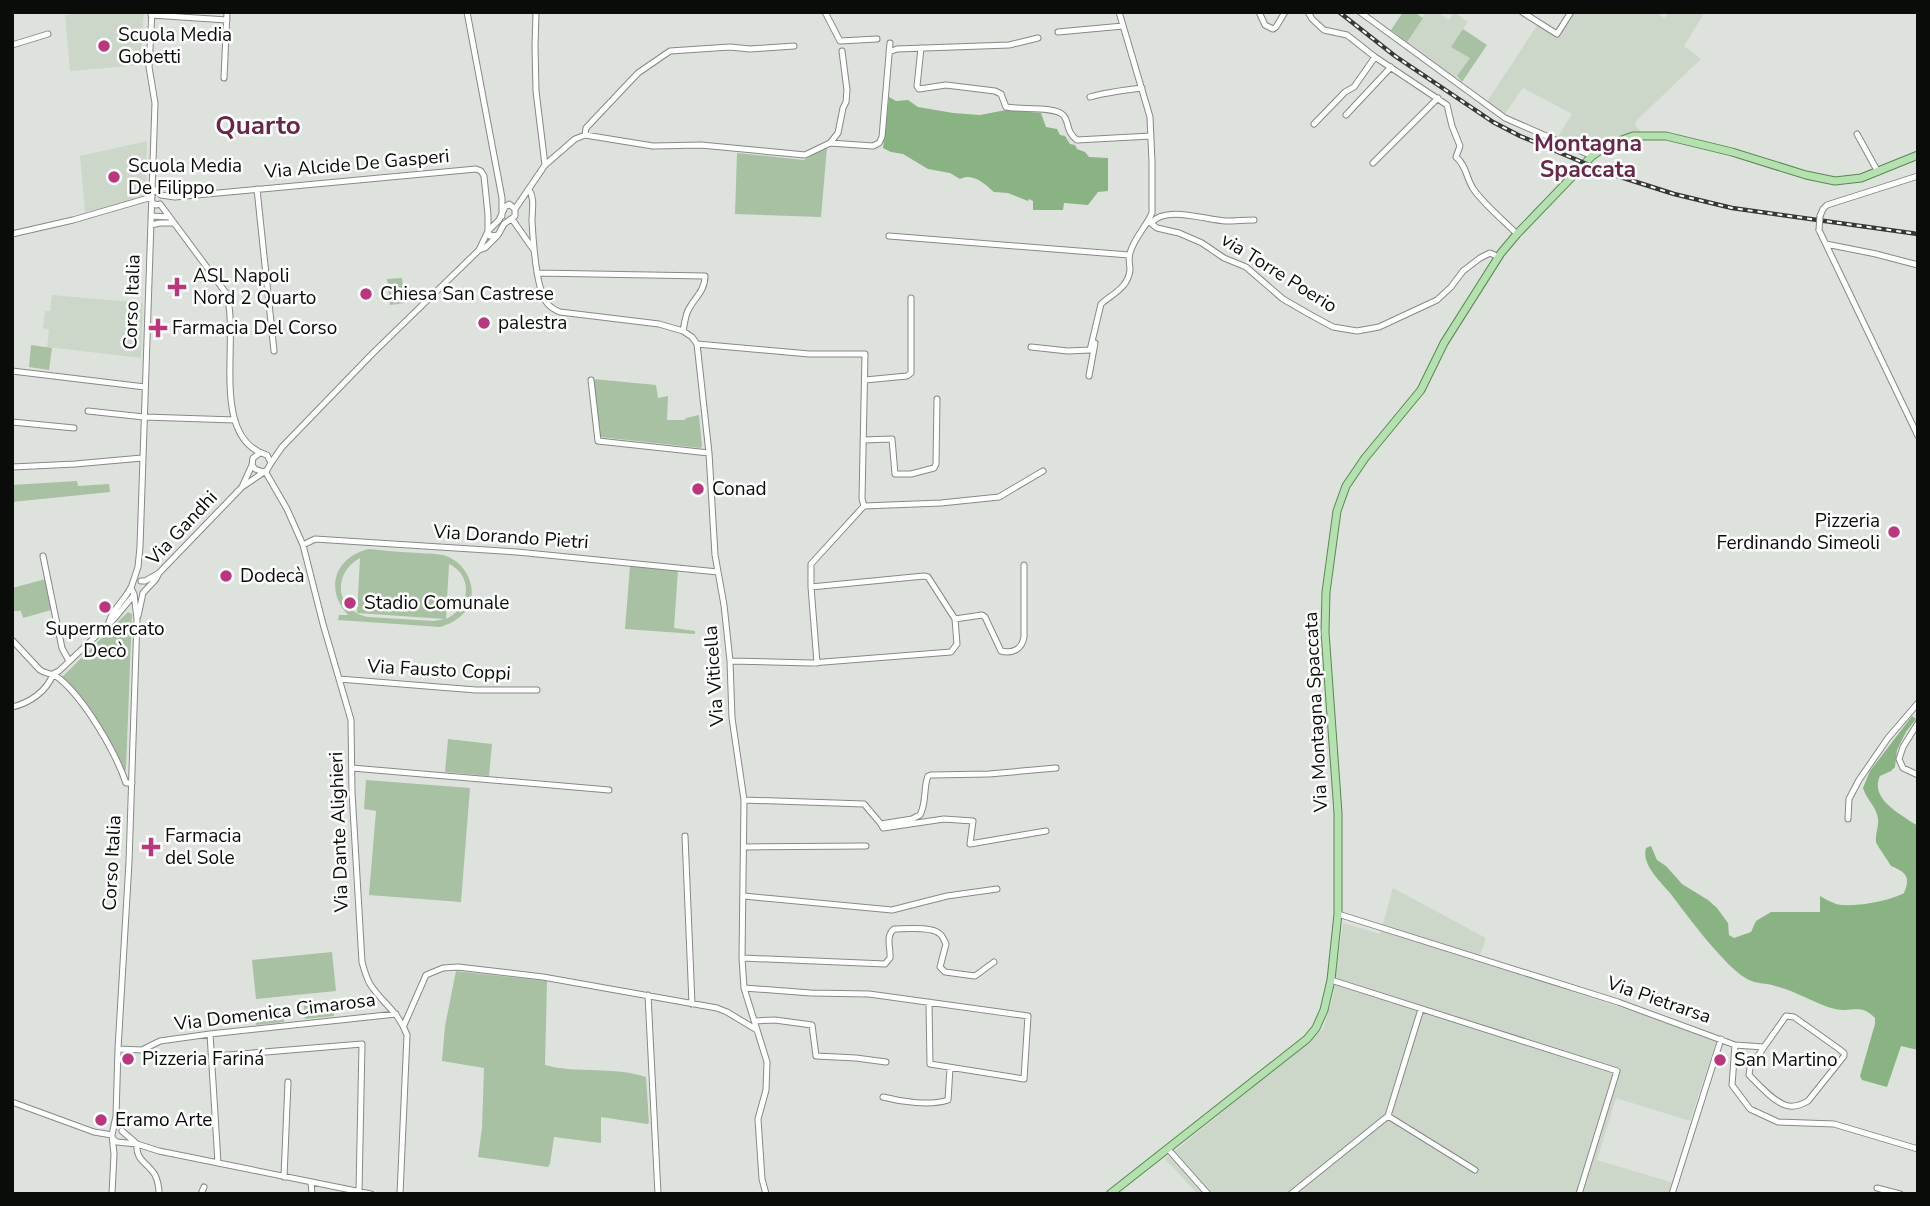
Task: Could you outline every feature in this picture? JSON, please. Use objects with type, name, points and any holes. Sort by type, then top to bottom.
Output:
[{"type":"main road","name":"Via Montagna Spaccata","points":[[1110,1194],[1307,1039],[1316,1028],[1324,1010],[1331,980],[1338,914],[1338,813],[1325,632],[1325,592],[1337,511],[1346,486],[1373,448],[1421,390],[1444,343],[1499,257],[1517,234],[1592,156],[1623,139],[1646,135],[1666,136],[1732,152],[1822,180],[1835,181],[1854,180],[1918,155]]},
{"type":"street","points":[[224,78],[227,12]]},
{"type":"street","points":[[467,12],[502,198],[500,218]]},
{"type":"street","points":[[536,12],[536,91],[545,165]]},
{"type":"street","points":[[825,12],[840,41],[877,39]]},
{"type":"street","points":[[1119,12],[1150,117],[1150,222]]},
{"type":"street","points":[[1259,12],[1265,25],[1273,29],[1285,12]]},
{"type":"street","points":[[1308,12],[1324,30],[1347,35],[1447,105],[1460,146],[1456,157],[1466,168],[1476,193],[1517,234]]},
{"type":"street","points":[[1360,12],[1505,118],[1592,156]]},
{"type":"street","points":[[1522,12],[1557,34],[1571,12]]},
{"type":"street","points":[[152,14],[227,20]]},
{"type":"street","name":"Corso Italia","points":[[132,585],[138,567],[140,547],[151,216],[157,197],[155,103],[149,67],[152,14]]},
{"type":"street","points":[[1058,32],[1123,26]]},
{"type":"street","points":[[12,45],[48,34]]},
{"type":"street","points":[[889,52],[897,49],[1009,45],[1038,38]]},
{"type":"street","points":[[830,142],[873,146],[879,143],[885,117],[890,43]]},
{"type":"street","points":[[585,135],[586,128],[638,73],[670,51],[794,46]]},
{"type":"street","points":[[921,48],[917,86],[919,89],[946,85],[995,91],[1001,94],[1006,107],[1045,109],[1061,113],[1065,116],[1068,130],[1077,140],[1151,136]]},
{"type":"street","points":[[479,250],[485,248],[498,235],[504,224],[516,214],[515,209],[545,165],[575,139],[585,135],[653,146],[701,145],[805,155],[830,142],[838,133],[846,102],[842,51]]},
{"type":"street","points":[[1314,124],[1345,92],[1354,87],[1375,57]]},
{"type":"street","points":[[1346,114],[1391,67]]},
{"type":"street","points":[[1090,97],[1142,88]]},
{"type":"street","points":[[1373,163],[1438,98]]},
{"type":"street","points":[[1857,134],[1878,172]]},
{"type":"street","name":"Via Alcide De Gasperi","points":[[12,234],[157,197],[476,169],[484,176],[488,231]]},
{"type":"street","points":[[1918,176],[1828,205],[1820,216],[1819,230],[1918,436]]},
{"type":"street","points":[[257,189],[274,351]]},
{"type":"street","points":[[249,445],[252,463],[257,471],[264,471],[282,447],[372,354],[479,250],[488,231],[500,218],[505,207],[527,191]]},
{"type":"street","points":[[527,191],[533,198],[532,232],[537,273],[544,298],[556,310],[659,324],[683,331],[697,344],[809,354],[865,354],[863,506],[811,564],[810,589],[817,663]]},
{"type":"street","points":[[157,197],[226,293],[232,333],[229,372],[235,420],[249,445],[269,457],[271,463]]},
{"type":"street","points":[[502,198],[515,209]]},
{"type":"street","points":[[488,215],[492,221],[500,218]]},
{"type":"street","points":[[1031,347],[1068,351],[1090,350],[1101,304],[1113,296],[1127,280],[1129,255],[1142,227],[1155,219],[1167,215],[1227,221],[1254,219]]},
{"type":"street","points":[[151,216],[169,217]]},
{"type":"street","points":[[512,219],[534,252]]},
{"type":"street","name":"via Torre Poerio","points":[[1150,222],[1161,229],[1202,243],[1224,258],[1246,267],[1283,299],[1333,327],[1357,331],[1379,327],[1437,300],[1463,271],[1480,258],[1490,253],[1499,257]]},
{"type":"street","points":[[151,225],[174,223]]},
{"type":"street","points":[[488,231],[490,236],[498,235]]},
{"type":"street","points":[[524,234],[532,232]]},
{"type":"street","points":[[889,236],[1129,255]]},
{"type":"street","points":[[1826,244],[1918,265]]},
{"type":"street","points":[[537,273],[705,276],[705,285],[687,312],[683,331]]},
{"type":"street","points":[[865,380],[907,376],[911,373],[911,298]]},
{"type":"street","points":[[1090,376],[1097,331],[1107,299]]},
{"type":"street","name":"Via Viticella","points":[[697,344],[718,572],[730,661],[732,718],[744,800],[741,958],[744,988],[766,1062],[766,1090],[758,1119],[762,1179],[766,1194]]},
{"type":"street","points":[[12,372],[145,387]]},
{"type":"street","points":[[591,380],[598,441],[709,453]]},
{"type":"street","points":[[863,440],[892,439],[895,474],[911,474],[934,468],[937,399]]},
{"type":"street","points":[[88,411],[144,417],[235,420]]},
{"type":"street","points":[[12,422],[74,428]]},
{"type":"street","points":[[252,463],[255,456],[282,447]]},
{"type":"street","points":[[12,467],[142,458]]},
{"type":"street","name":"Via Gandhi","points":[[242,487],[252,463]]},
{"type":"street","name":"Via Gandhi","points":[[144,591],[242,487],[264,471]]},
{"type":"street","name":"Via Dante Alighieri","points":[[264,471],[287,509],[303,545],[351,720],[352,803],[362,962],[370,984],[404,1025]]},
{"type":"street","points":[[863,506],[941,503],[999,497],[1043,471]]},
{"type":"street","name":"Via Dorando Pietri","points":[[303,545],[315,539],[517,552],[718,572]]},
{"type":"street","points":[[43,556],[62,648],[69,661]]},
{"type":"street","points":[[955,619],[982,615],[1001,651],[1019,649],[1023,645],[1024,637],[1024,565]]},
{"type":"street","points":[[108,622],[136,581],[145,581],[159,573]]},
{"type":"street","points":[[730,661],[817,663],[951,652],[957,644],[955,619],[928,577],[811,587]]},
{"type":"street","points":[[136,615],[144,591],[145,584],[141,581]]},
{"type":"street","points":[[132,585],[136,615]]},
{"type":"street","points":[[134,594],[139,596],[144,591]]},
{"type":"street","points":[[12,707],[34,698],[53,674],[114,619],[134,594]]},
{"type":"street","points":[[121,610],[131,609],[136,615]]},
{"type":"street","name":"Corso Italia","points":[[112,1194],[112,1148],[115,1139],[132,783],[136,615]]},
{"type":"street","points":[[12,640],[40,670],[61,680],[87,711],[118,760],[126,783],[132,783]]},
{"type":"street","name":"Via Fausto Coppi","points":[[339,679],[476,690],[537,690]]},
{"type":"street","points":[[1848,818],[1849,799],[1859,780],[1888,738],[1918,703]]},
{"type":"street","points":[[1918,723],[1899,759],[1903,768],[1918,775]]},
{"type":"street","points":[[352,768],[609,790]]},
{"type":"street","points":[[881,824],[920,815],[924,806],[926,781],[931,775],[989,774],[1056,768]]},
{"type":"street","points":[[744,800],[857,803],[868,807],[883,828],[944,819],[973,821],[970,844],[1046,831]]},
{"type":"street","points":[[685,836],[692,1003]]},
{"type":"street","points":[[744,847],[866,846]]},
{"type":"street","points":[[744,896],[892,910],[998,889]]},
{"type":"street","name":"Via Pietrarsa","points":[[1338,914],[1618,1002],[1735,1045],[1764,1047]]},
{"type":"street","points":[[741,958],[885,964],[890,958],[891,932],[894,929],[911,929],[933,930],[940,934],[946,944],[940,967],[945,972],[975,976],[994,962]]},
{"type":"street","points":[[400,1194],[407,1058],[404,1025],[426,975],[443,968],[458,967],[543,977],[692,1003],[727,1012],[757,1030]]},
{"type":"street","points":[[1331,980],[1617,1071],[1579,1194]]},
{"type":"street","points":[[744,988],[869,994],[929,1002],[1028,1016],[1024,1080],[930,1064],[929,1002]]},
{"type":"street","points":[[648,995],[658,1194]]},
{"type":"street","points":[[1291,1194],[1388,1116],[1420,1009]]},
{"type":"street","name":"Via Domenica Cimarosa","points":[[118,1049],[142,1050],[160,1041],[396,1014]]},
{"type":"street","points":[[1786,1016],[1794,1017],[1839,1049],[1844,1056],[1808,1101],[1799,1106],[1787,1106],[1749,1075],[1750,1068],[1764,1047],[1786,1016]]},
{"type":"street","points":[[754,1021],[775,1020],[812,1025],[816,1056],[886,1062]]},
{"type":"street","points":[[210,1034],[218,1163]]},
{"type":"street","points":[[1672,1194],[1721,1039]]},
{"type":"street","points":[[216,1056],[362,1044],[359,1191]]},
{"type":"street","points":[[1735,1045],[1732,1085],[1750,1109],[1778,1122],[1834,1124],[1918,1149]]},
{"type":"street","points":[[883,1097],[901,1102],[938,1103],[948,1100],[950,1068]]},
{"type":"street","points":[[284,1177],[288,1082]]},
{"type":"street","points":[[12,1102],[159,1152],[370,1194]]},
{"type":"street","points":[[1388,1116],[1475,1170]]},
{"type":"street","name":"Corso Italia","points":[[116,1117],[122,1132]]},
{"type":"street","points":[[115,1139],[118,1130],[137,1144]]},
{"type":"street","points":[[115,1139],[124,1138],[122,1132]]},
{"type":"street","points":[[137,1144],[136,1149],[141,1160],[155,1176],[159,1194]]},
{"type":"street","points":[[1168,1149],[1208,1194]]},
{"type":"street","points":[[311,1182],[312,1194]]},
{"type":"street","points":[[201,1194],[204,1187]]},
{"type":"street","points":[[1877,1188],[1900,1194]]},
{"type":"shaded area","name":"Scuola Media Gobetti","points":[[144,12],[140,65],[70,71],[65,15]]},
{"type":"shaded area","points":[[1426,12],[1437,12],[1449,20],[1454,12],[1468,22],[1452,46],[1470,58],[1452,83],[1403,48]]},
{"type":"shaded area","points":[[1572,12],[1656,12],[1664,18],[1670,12],[1697,12],[1703,15],[1684,46],[1701,59],[1636,121],[1635,125],[1641,132],[1620,137],[1591,153],[1557,138],[1572,114],[1523,88],[1504,115],[1486,103],[1538,24],[1553,34]]},
{"type":"shaded area","name":"Scuola Media De Filippo","points":[[147,141],[146,198],[85,212],[80,156]]},
{"type":"shaded area","points":[[52,295],[143,303],[141,358],[47,347],[49,330],[43,328],[45,311],[50,311]]},
{"type":"shaded area","points":[[1393,888],[1486,938],[1478,961],[1717,1039],[1690,1121],[1616,1098],[1597,1160],[1677,1184],[1674,1194],[1198,1194],[1165,1159],[1323,1029],[1333,997],[1343,923],[1380,934]]},
{"type":"green space","points":[[1403,12],[1414,12],[1423,18],[1407,42],[1391,30]]},
{"type":"green space","points":[[1463,29],[1487,45],[1462,82],[1457,76],[1470,58],[1451,47]]},
{"type":"green space","points":[[889,97],[896,101],[908,100],[918,107],[953,113],[980,115],[1006,110],[1041,113],[1046,127],[1057,129],[1060,135],[1065,136],[1077,149],[1089,157],[1108,158],[1108,191],[1098,192],[1088,205],[1064,203],[1063,210],[1033,210],[1033,201],[1029,199],[1028,201],[1008,193],[994,192],[974,178],[960,179],[950,173],[928,169],[903,154],[883,148]]},
{"type":"green space","points":[[827,147],[821,217],[735,214],[737,153],[804,160]]},
{"type":"green space","points":[[402,278],[405,303],[390,305],[387,279]]},
{"type":"green space","points":[[31,345],[52,348],[49,370],[29,367]]},
{"type":"green space","points":[[593,379],[656,385],[658,398],[668,396],[667,420],[685,420],[699,415],[701,448],[600,437]]},
{"type":"green space","points":[[77,481],[78,486],[109,484],[110,492],[12,502],[12,485]]},
{"type":"green space","points":[[369,549],[446,556],[462,567],[469,579],[472,592],[469,605],[459,618],[440,627],[338,620],[339,615],[348,615],[336,595],[335,585],[341,567],[348,559]],"holes":[[[360,558],[357,613],[349,607],[341,591],[345,573]],[[449,564],[462,576],[466,592],[460,607],[446,619]],[[357,613],[445,619],[434,621],[368,617]]]},
{"type":"green space","points":[[630,566],[678,570],[674,628],[695,631],[695,634],[625,629]]},
{"type":"green space","points":[[46,579],[51,610],[23,618],[21,611],[12,611],[12,588]]},
{"type":"green space","points":[[128,612],[132,614],[124,771],[108,740],[62,677]]},
{"type":"green space","points":[[1912,716],[1916,719],[1897,750],[1895,767],[1880,776],[1878,784],[1879,792],[1889,806],[1918,826],[1918,1050],[1901,1046],[1887,1087],[1862,1080],[1860,1076],[1875,1024],[1875,1018],[1870,1013],[1828,1007],[1783,988],[1752,981],[1740,974],[1707,941],[1657,878],[1645,854],[1646,848],[1651,846],[1657,860],[1682,884],[1717,908],[1728,923],[1729,935],[1734,938],[1751,932],[1756,921],[1771,912],[1820,912],[1820,896],[1836,904],[1851,905],[1881,901],[1904,893],[1906,876],[1891,866],[1877,843],[1877,815],[1863,788],[1870,771]]},
{"type":"green space","points":[[448,739],[492,744],[489,776],[445,772]]},
{"type":"green space","points":[[366,780],[470,788],[461,902],[369,895],[376,811],[364,809]]},
{"type":"green space","points":[[332,952],[336,991],[256,999],[252,960]]},
{"type":"green space","points":[[456,971],[547,981],[545,1065],[646,1077],[649,1123],[601,1117],[601,1143],[554,1137],[548,1167],[478,1157],[484,1068],[442,1061],[445,1026]]},
{"type":"green space","points":[[333,1000],[334,1016],[305,1019],[304,1004]]},
{"type":"green space","points":[[282,1007],[284,1022],[256,1025],[254,1010]]},
{"type":"railway","points":[[1339,12],[1395,56],[1493,122],[1608,173],[1674,194],[1732,208],[1918,234]]},
{"type":"place","name":"Scuola Media Gobetti","points":[[104,46]]},
{"type":"place","name":"Scuola Media De Filippo","points":[[114,177]]},
{"type":"place","name":"ASL Napoli Nord 2 Quarto","points":[[177,287]]},
{"type":"place","name":"Chiesa San Castrese","points":[[366,294]]},
{"type":"place","name":"palestra","points":[[484,323]]},
{"type":"place","name":"Farmacia Del Corso","points":[[158,328]]},
{"type":"place","name":"Conad","points":[[698,489]]},
{"type":"place","name":"Pizzeria Ferdinando Simeoli","points":[[1894,532]]},
{"type":"place","name":"Dodecà","points":[[226,576]]},
{"type":"place","name":"Stadio Comunale","points":[[350,603]]},
{"type":"place","name":"Supermercato Decò","points":[[105,607]]},
{"type":"place","name":"Farmacia del Sole","points":[[151,847]]},
{"type":"place","name":"Pizzeria Fariná","points":[[128,1059]]},
{"type":"place","name":"San Martino","points":[[1720,1060]]},
{"type":"place","name":"Eramo Arte","points":[[101,1120]]},
{"type":"district","name":"Quarto","points":[[258,125]]},
{"type":"district","name":"Montagna Spaccata","points":[[1588,156]]}]
